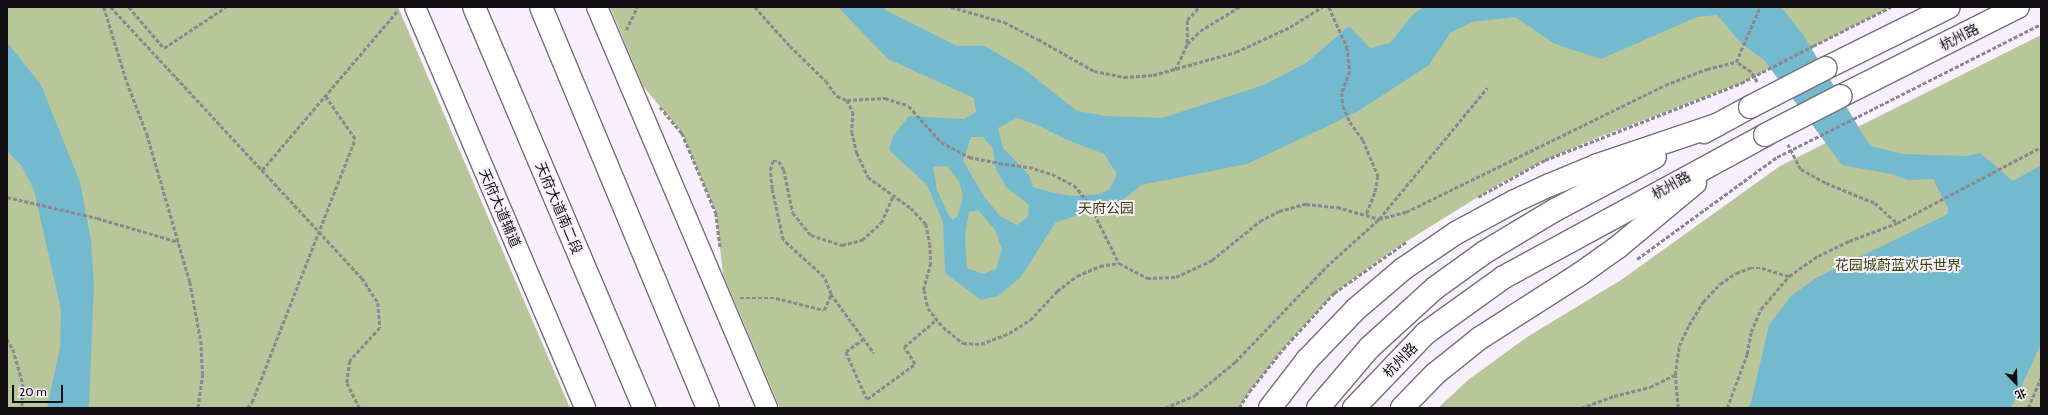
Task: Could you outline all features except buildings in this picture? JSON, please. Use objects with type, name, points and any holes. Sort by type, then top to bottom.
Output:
[{"type":"main road","name":"天府大道南二段","points":[[474,7],[644,408]]},
{"type":"main road","points":[[541,7],[708,408]]},
{"type":"main road","name":"杭州路","points":[[1318,408],[1369,348],[1405,314],[1447,279],[1485,252],[1555,210],[1750,107],[1949,7]]},
{"type":"main road","name":"杭州路","points":[[1354,408],[1426,333],[1485,290],[1510,274],[1734,151],[2018,7]]},
{"type":"main road","points":[[1270,408],[1307,360],[1356,310],[1403,269],[1456,234],[1515,201],[1550,184],[1598,165],[1716,125]]},
{"type":"main road","points":[[1402,408],[1435,374],[1480,338],[1580,274],[1618,247],[1734,151]]},
{"type":"street","points":[[597,7],[767,408]]},
{"type":"street","name":"天府大道辅道","points":[[407,8],[585,408]]},
{"type":"path","points":[[104,7],[127,82],[148,134],[190,282],[201,341],[202,374],[198,408]]},
{"type":"path","points":[[111,7],[362,278],[378,303],[380,328],[350,361],[347,383],[360,408]]},
{"type":"path","points":[[129,7],[164,48],[226,7]]},
{"type":"path","points":[[626,31],[637,7]]},
{"type":"path","points":[[755,7],[804,61],[826,81],[837,96],[847,100],[885,98],[909,106],[941,142],[969,156],[999,163],[1029,167],[1052,174],[1074,185],[1089,203],[1119,263],[1147,278],[1176,277],[1212,260],[1260,221],[1278,211],[1306,204],[1337,207],[1378,219],[1406,212],[1665,85],[1706,70],[1736,62],[1751,72],[1758,86]]},
{"type":"path","points":[[951,7],[1004,22],[1038,39],[1094,71],[1124,78],[1153,75],[1175,70],[1236,52],[1290,27],[1322,7]]},
{"type":"path","points":[[1187,44],[1187,20],[1199,7]]},
{"type":"path","points":[[1175,70],[1187,44],[1200,30],[1239,7]]},
{"type":"path","points":[[1329,7],[1339,26],[1347,47],[1350,70],[1342,93],[1343,106],[1350,122],[1363,140],[1378,176],[1376,194],[1366,215]]},
{"type":"path","points":[[1736,62],[1740,49],[1760,7]]},
{"type":"path","points":[[1741,83],[1891,7]]},
{"type":"path","points":[[262,170],[325,96],[407,8]]},
{"type":"path","points":[[1777,157],[2041,24]]},
{"type":"path","points":[[1165,408],[1195,395],[1235,362],[1326,267],[1378,219],[1487,88]]},
{"type":"path","points":[[246,408],[252,402],[320,232],[355,138],[325,96]]},
{"type":"path","points":[[847,100],[853,112],[852,132],[857,153],[868,177],[892,196],[911,208],[926,224],[930,244],[931,263],[924,290],[928,308],[943,327],[963,343],[981,344],[1009,333],[1030,320],[1058,291],[1077,276],[1100,266],[1119,263]]},
{"type":"path","points":[[1787,141],[1801,169],[1826,183],[1875,203],[1897,223]]},
{"type":"path","points":[[1727,408],[1747,354],[1751,332],[1761,309],[1790,276],[1818,256],[1849,241],[1897,223],[1939,202],[2000,167],[2041,147]]},
{"type":"path","points":[[874,353],[831,294],[824,277],[783,240],[772,190],[770,170],[773,162],[779,161],[784,170],[793,213],[811,235],[842,245],[862,240],[881,223],[892,196]]},
{"type":"path","points":[[7,197],[15,197],[97,218],[179,242]]},
{"type":"path","points":[[1678,408],[1675,375],[1679,346],[1689,325],[1703,302],[1720,284],[1736,273],[1750,268],[1762,268],[1790,276]]},
{"type":"path","points":[[733,298],[776,298],[824,310],[831,294]]},
{"type":"path","points":[[864,339],[846,352],[867,399],[915,364],[904,347],[937,320]]},
{"type":"path","points":[[7,339],[13,349],[23,384],[22,408]]},
{"type":"path","points":[[1581,408],[1614,396],[1650,387],[1675,375]]},
{"type":"path","points":[[2028,408],[2041,378]]},
{"type":"green space","points":[[7,7],[398,7],[570,408],[7,408]]},
{"type":"green space","name":"天府公园","points":[[610,7],[1891,7],[1741,83],[1594,139],[1545,160],[1499,184],[1391,251],[1334,293],[1283,349],[1249,392],[1239,408],[780,408],[723,274],[716,213],[682,133],[643,86]]},
{"type":"green space","name":"花园城蔚蓝欢乐世界","points":[[2041,35],[2041,408],[1438,408],[1468,380],[1527,337],[1621,280],[1780,166]]},
{"type":"water","points":[[838,7],[882,7],[887,11],[957,46],[985,46],[1024,69],[1077,111],[1107,116],[1162,118],[1264,85],[1306,63],[1349,26],[1370,48],[1390,43],[1414,13],[1424,7],[1781,7],[1804,36],[1870,146],[1903,154],[1966,156],[1980,153],[2013,181],[2041,165],[2041,344],[2011,408],[1748,408],[1751,403],[1769,325],[1791,296],[1816,278],[1948,214],[1948,208],[1933,179],[1908,180],[1891,174],[1842,165],[1764,60],[1742,44],[1717,15],[1697,17],[1601,59],[1555,44],[1515,17],[1472,22],[1451,32],[1429,65],[1357,112],[1247,164],[1141,185],[1124,199],[1055,223],[1021,277],[998,296],[981,300],[945,273],[943,222],[927,185],[889,150],[893,136],[909,116],[964,119],[976,112],[974,98],[888,59]],"holes":[[[1017,118],[1035,124],[1065,139],[1104,154],[1117,174],[1109,190],[1100,194],[1075,196],[1053,193],[1033,187],[1029,175],[1003,148],[998,128]],[[971,137],[983,137],[993,149],[995,167],[1006,187],[1029,205],[1028,217],[1017,225],[1000,216],[983,195],[963,161]],[[947,166],[959,181],[963,197],[958,215],[953,220],[947,212],[937,190],[933,167]],[[978,210],[995,230],[1002,249],[996,269],[983,274],[967,268],[965,237],[969,212]]]},
{"type":"water","points":[[7,42],[41,85],[80,182],[91,240],[94,285],[89,408],[47,408],[60,347],[61,310],[34,190],[21,165],[7,151]]}]
